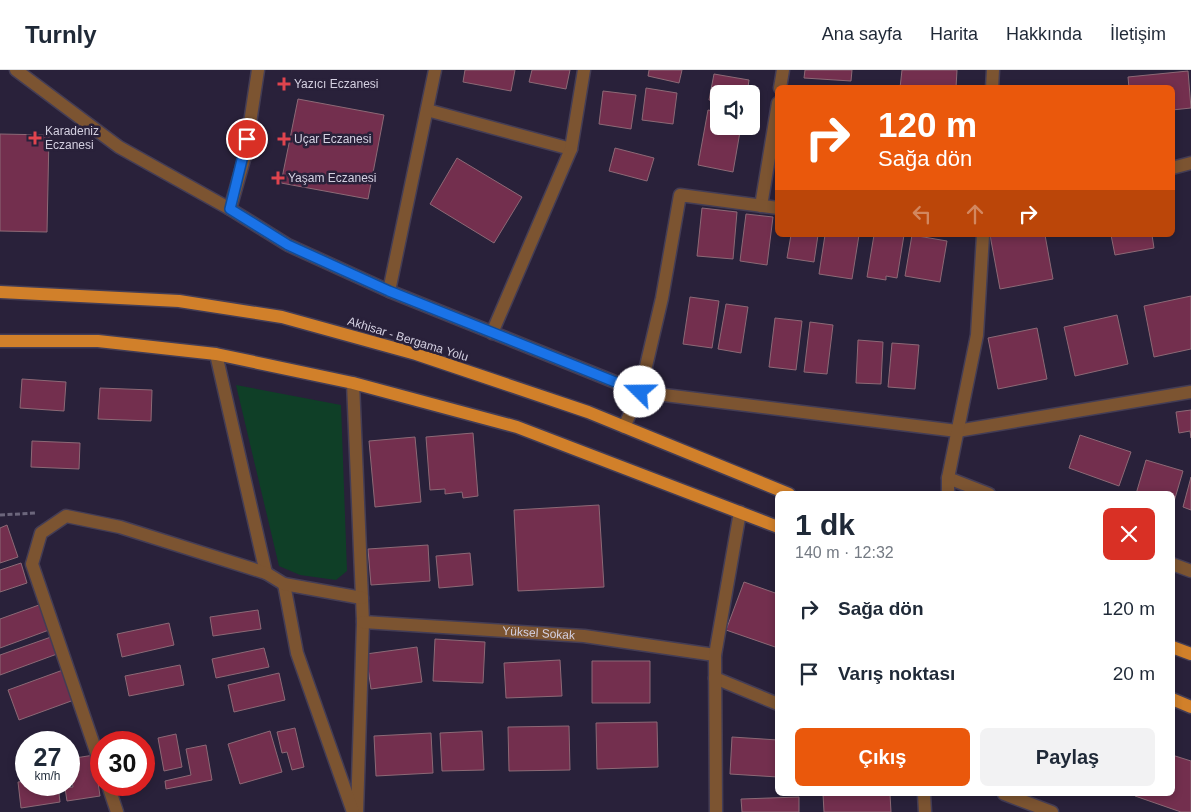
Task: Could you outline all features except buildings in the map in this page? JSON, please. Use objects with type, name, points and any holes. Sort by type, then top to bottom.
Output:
[{"type":"main road","name":"Akhisar - Bergama Yolu","points":[[0,292],[179,301],[282,317],[416,354],[588,412],[782,491]]},
{"type":"main road","points":[[0,341],[98,341],[216,354],[353,383],[517,427],[775,527]]},
{"type":"main road","points":[[1175,647],[1191,654]]},
{"type":"main road","points":[[1175,700],[1191,708]]},
{"type":"street","points":[[16,70],[119,147],[230,209],[288,245],[389,291],[640,392],[957,432],[1191,392]]},
{"type":"street","points":[[230,209],[245,156],[258,70]]},
{"type":"street","points":[[389,291],[435,70]]},
{"type":"street","points":[[492,333],[571,149],[584,70]]},
{"type":"street","points":[[780,85],[783,70]]},
{"type":"street","points":[[992,85],[993,70]]},
{"type":"street","points":[[427,110],[571,149]]},
{"type":"street","points":[[761,206],[775,122]]},
{"type":"street","points":[[1175,167],[1191,163]]},
{"type":"street","points":[[624,427],[640,392],[662,298],[680,195],[775,208]]},
{"type":"street","points":[[948,491],[948,478],[977,335],[983,237]]},
{"type":"street","points":[[216,354],[266,573]]},
{"type":"street","points":[[353,383],[363,622],[355,812]]},
{"type":"street","points":[[948,478],[981,491]]},
{"type":"street","points":[[716,812],[715,655],[740,512]]},
{"type":"street","points":[[90,734],[32,564],[41,532],[66,516],[120,527],[266,573],[284,584],[362,598]]},
{"type":"street","points":[[1175,565],[1191,571]]},
{"type":"street","points":[[284,584],[297,653],[355,812]]},
{"type":"street","name":"Yüksel Sokak","points":[[363,622],[584,636],[715,655]]},
{"type":"street","points":[[715,678],[775,703]]},
{"type":"street","points":[[112,796],[117,812]]},
{"type":"street","points":[[924,796],[925,812]]},
{"type":"street","points":[[1009,796],[1052,812]]},
{"type":"green space","points":[[236,385],[341,405],[347,571],[336,580],[300,575],[279,566]]},
{"type":"place","name":"Yazıcı Eczanesi","points":[[284,84]]},
{"type":"place","name":"Karadeniz Eczanesi","points":[[35,138]]},
{"type":"place","name":"Uçar Eczanesi","points":[[284,139]]},
{"type":"place","name":"Yaşam Eczanesi","points":[[278,178]]},
{"type":"route","points":[[247,139],[245,156],[230,209],[288,245],[389,291],[640,392]]}]
